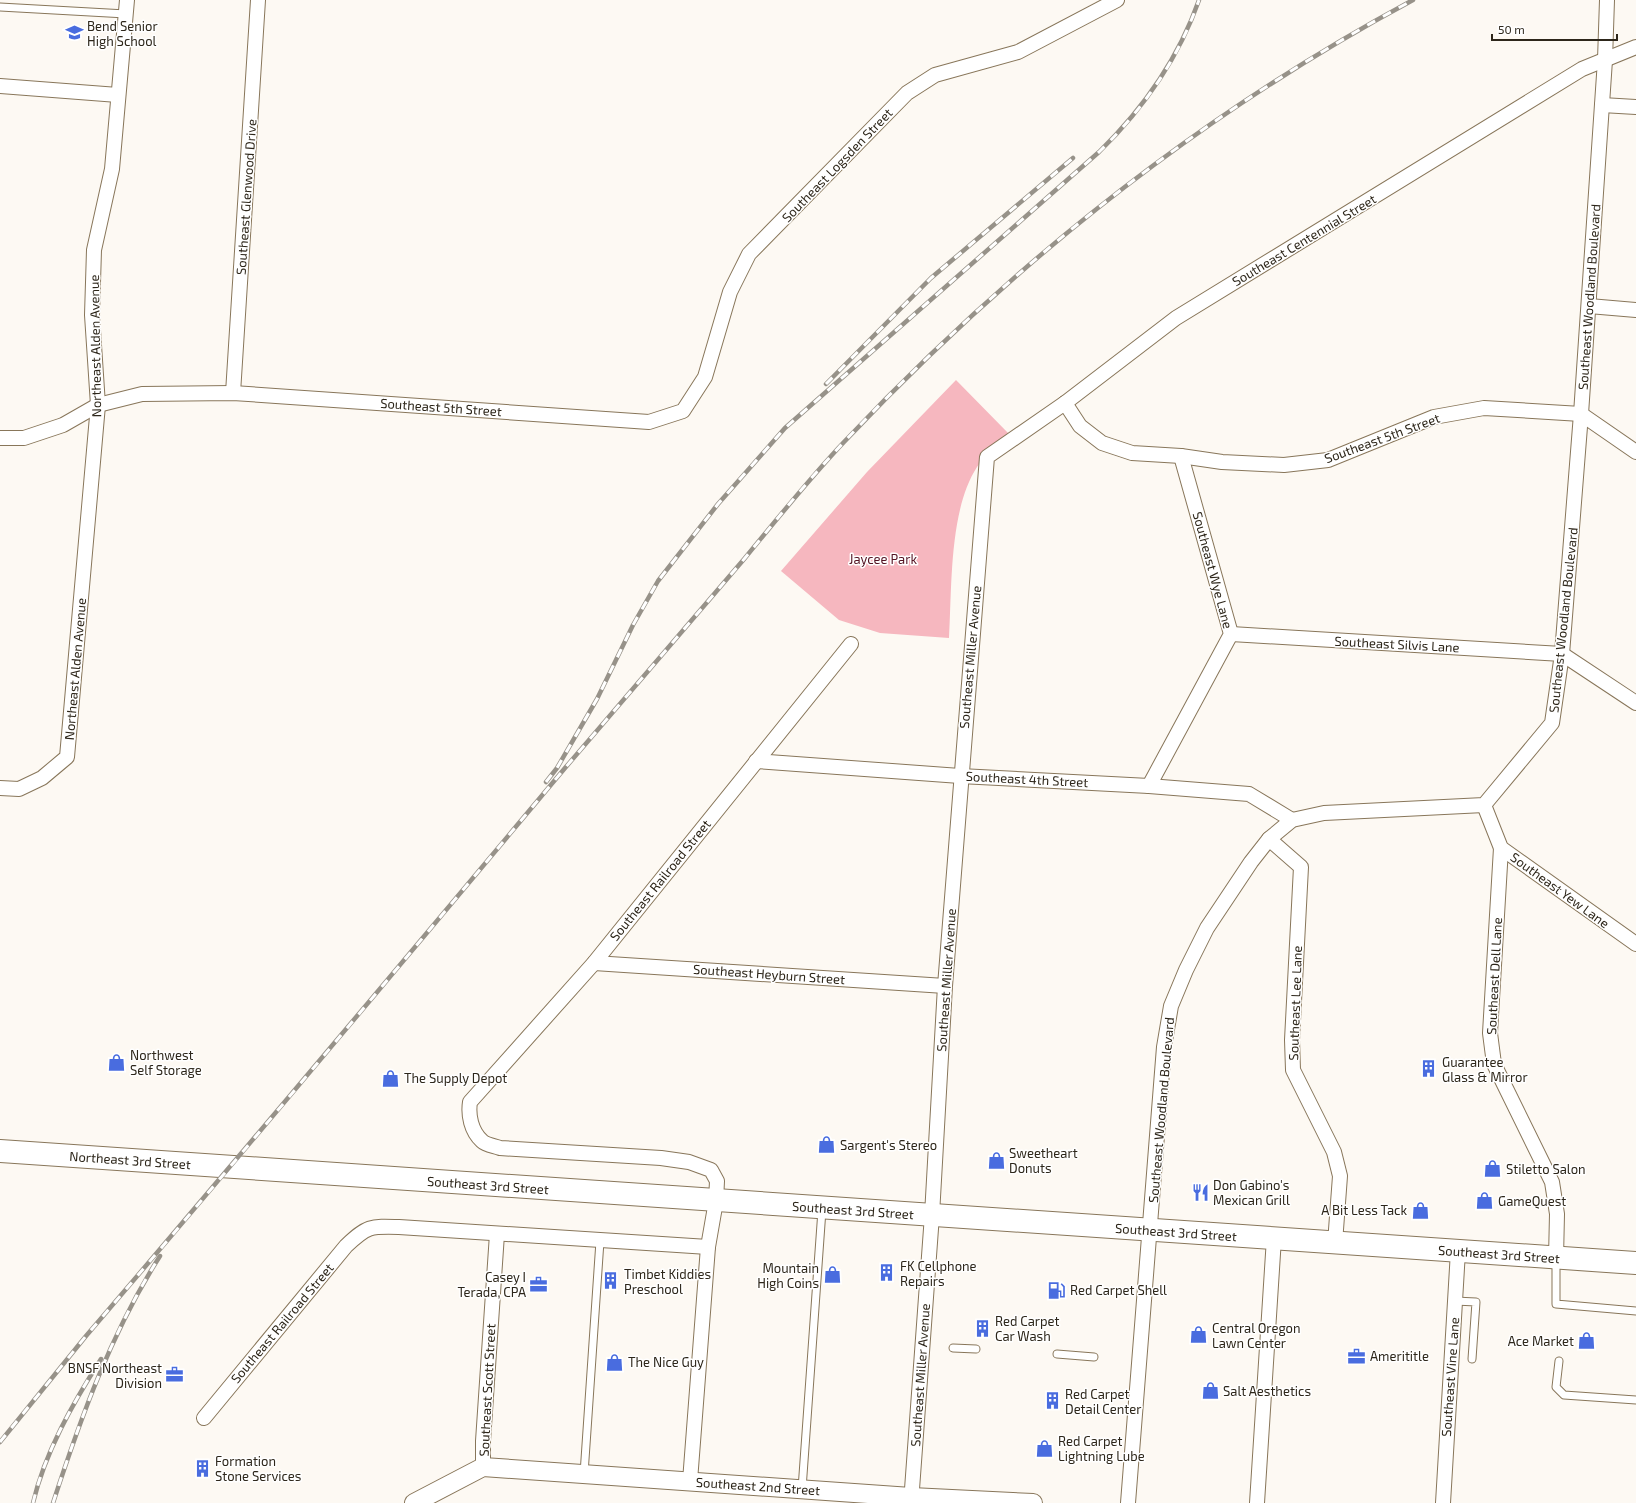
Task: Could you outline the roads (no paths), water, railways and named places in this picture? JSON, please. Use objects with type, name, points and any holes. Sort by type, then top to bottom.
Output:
[{"type":"main road","name":"Northeast 3rd Street","points":[[0,1151],[260,1169]]},
{"type":"main road","name":"Southeast 3rd Street","points":[[260,1169],[1636,1264]]},
{"type":"street","name":"Northeast Alden Avenue","points":[[0,788],[19,789],[42,778],[67,757],[98,405],[92,315],[94,250],[112,169],[127,0]]},
{"type":"street","name":"Southeast Glenwood Drive","points":[[233,393],[258,0]]},
{"type":"street","name":"Southeast Logsden Street","points":[[649,422],[683,411],[705,377],[730,292],[749,254],[907,93],[935,75],[1018,52],[1117,0]]},
{"type":"street","name":"Southeast Woodland Boulevard","points":[[1484,805],[1552,723],[1562,654],[1581,414],[1605,60],[1607,0]]},
{"type":"street","name":"Southeast Centennial Street","points":[[986,457],[1065,403],[1176,318],[1582,69],[1636,47]]},
{"type":"street","points":[[0,86],[118,95]]},
{"type":"street","points":[[1602,104],[1636,107]]},
{"type":"street","points":[[1589,306],[1636,310]]},
{"type":"street","name":"Southeast 5th Street","points":[[0,438],[24,438],[63,425],[98,405],[142,394],[233,393],[649,422]]},
{"type":"street","name":"Southeast 5th Street","points":[[1065,403],[1080,426],[1102,443],[1132,453],[1181,456],[1222,462],[1284,465],[1328,460],[1434,417],[1484,408],[1581,414]]},
{"type":"street","points":[[1581,414],[1636,452]]},
{"type":"street","name":"Southeast Wye Lane","points":[[1148,786],[1231,634],[1181,456]]},
{"type":"street","name":"Southeast Miller Avenue","points":[[911,1500],[932,1215],[945,986],[960,776],[986,457]]},
{"type":"street","name":"Southeast Silvis Lane","points":[[1231,634],[1562,654]]},
{"type":"street","name":"Southeast Railroad Street","points":[[716,1201],[717,1181],[711,1170],[689,1162],[661,1158],[500,1148],[482,1142],[473,1129],[468,1113],[470,1102],[594,963],[851,644]]},
{"type":"street","points":[[1562,654],[1636,703]]},
{"type":"street","name":"Southeast 4th Street","points":[[756,761],[960,776],[1148,786],[1249,794],[1292,820]]},
{"type":"street","points":[[1292,820],[1324,814],[1484,805]]},
{"type":"street","name":"Southeast Yew Lane","points":[[1484,805],[1501,848],[1636,944]]},
{"type":"street","name":"Southeast Woodland Boulevard","points":[[1128,1503],[1164,1047],[1171,1006],[1186,970],[1207,928],[1250,862],[1270,839],[1292,820]]},
{"type":"street","name":"Southeast Lee Lane","points":[[1270,839],[1301,867],[1292,1040],[1293,1070],[1334,1152],[1340,1176],[1335,1243]]},
{"type":"street","name":"Southeast Dell Lane","points":[[1501,848],[1491,1025],[1491,1041],[1494,1064],[1552,1182],[1557,1214],[1556,1258]]},
{"type":"street","name":"Southeast Heyburn Street","points":[[594,963],[945,986]]},
{"type":"street","points":[[690,1481],[708,1247],[716,1201]]},
{"type":"street","name":"Southeast Railroad Street","points":[[204,1418],[346,1246],[363,1230],[381,1226],[498,1234]]},
{"type":"street","points":[[498,1234],[708,1247]]},
{"type":"street","name":"Southeast Scott Street","points":[[414,1503],[484,1467],[483,1441],[498,1234]]},
{"type":"street","points":[[1257,1503],[1274,1238]]},
{"type":"street","name":"Southeast Vine Lane","points":[[1443,1503],[1458,1251]]},
{"type":"street","name":"Southeast 2nd Street","points":[[484,1467],[802,1489],[911,1500],[1033,1503]]},
{"type":"lane","points":[[0,7],[126,14]]},
{"type":"lane","points":[[802,1489],[822,1208]]},
{"type":"lane","points":[[584,1474],[600,1241]]},
{"type":"lane","points":[[1556,1258],[1556,1304],[1636,1311]]},
{"type":"lane","points":[[1455,1301],[1476,1302],[1472,1359]]},
{"type":"lane","points":[[953,1348],[976,1349]]},
{"type":"lane","points":[[1057,1354],[1094,1357]]},
{"type":"lane","points":[[1559,1361],[1556,1387],[1564,1395],[1636,1400]]},
{"type":"railway","points":[[546,782],[557,768],[597,699],[633,625],[658,581],[718,504],[785,428],[1099,152],[1131,118],[1158,82],[1181,43],[1199,0]]},
{"type":"railway","points":[[0,1442],[86,1336],[565,768],[844,442],[973,314],[1041,255],[1111,198],[1183,144],[1257,93],[1334,45],[1413,0]]},
{"type":"railway","points":[[826,384],[931,278],[1073,158]]},
{"type":"railway","points":[[53,1503],[86,1407],[112,1345],[142,1285],[160,1256]]},
{"type":"railway","points":[[33,1503],[38,1484],[52,1447],[70,1410],[101,1359]]},
{"type":"place","name":"Bend Senior High School","points":[[74,33]]},
{"type":"place","name":"Northwest Self Storage","points":[[117,1062]]},
{"type":"place","name":"Guarantee Glass & Mirror","points":[[1429,1069]]},
{"type":"place","name":"The Supply Depot","points":[[391,1078]]},
{"type":"place","name":"Sargent's Stereo","points":[[827,1145]]},
{"type":"place","name":"Sweetheart Donuts","points":[[996,1160]]},
{"type":"place","name":"Stiletto Salon","points":[[1493,1169]]},
{"type":"place","name":"Don Gabino's Mexican Grill","points":[[1200,1192]]},
{"type":"place","name":"GameQuest","points":[[1485,1201]]},
{"type":"place","name":"A Bit Less Tack","points":[[1420,1210]]},
{"type":"place","name":"FK Cellphone Repairs","points":[[887,1273]]},
{"type":"place","name":"Mountain High Coins","points":[[832,1275]]},
{"type":"place","name":"Timbet Kiddies Preschool","points":[[611,1281]]},
{"type":"place","name":"Casey I Terada, CPA","points":[[539,1284]]},
{"type":"place","name":"Red Carpet Shell","points":[[1057,1290]]},
{"type":"place","name":"Red Carpet Car Wash","points":[[982,1328]]},
{"type":"place","name":"Central Oregon Lawn Center","points":[[1199,1335]]},
{"type":"place","name":"Ace Market","points":[[1587,1341]]},
{"type":"place","name":"Amerititle","points":[[1357,1356]]},
{"type":"place","name":"The Nice Guy","points":[[615,1362]]},
{"type":"place","name":"BNSF Northeast Division","points":[[175,1375]]},
{"type":"place","name":"Salt Aesthetics","points":[[1210,1391]]},
{"type":"place","name":"Red Carpet Detail Center","points":[[1052,1401]]},
{"type":"place","name":"Red Carpet Lightning Lube","points":[[1045,1448]]},
{"type":"place","name":"Formation Stone Services","points":[[202,1468]]},
{"type":"park label","name":"Jaycee Park","points":[[883,559]]}]
